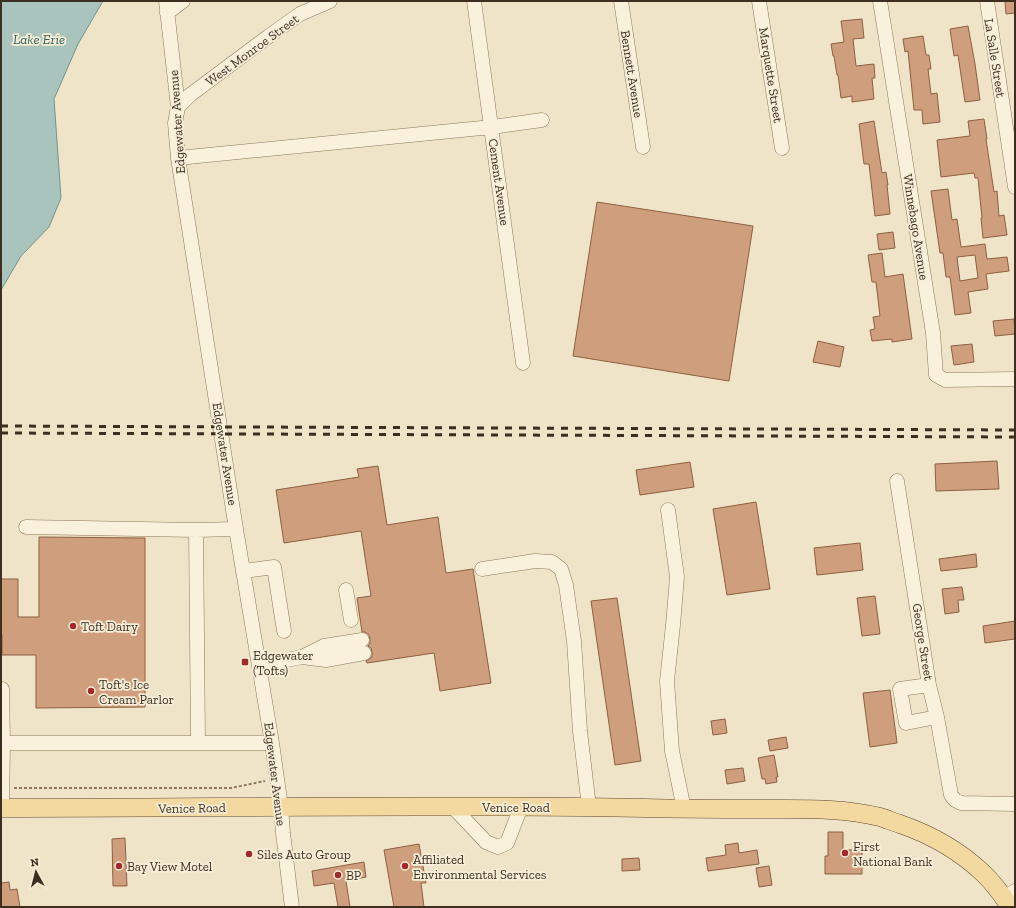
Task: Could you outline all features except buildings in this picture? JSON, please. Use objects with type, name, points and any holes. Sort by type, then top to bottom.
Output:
[{"type":"main road","name":"Venice Road","points":[[2,808],[589,807],[684,809],[829,809],[880,817],[917,830],[941,841],[962,855],[986,875],[1010,899]]},
{"type":"street","points":[[166,7],[183,1]]},
{"type":"street","name":"West Monroe Street","points":[[178,106],[190,95],[300,14],[330,1]]},
{"type":"street","name":"Cement Avenue","points":[[474,1],[523,363]]},
{"type":"street","name":"Bennett Avenue","points":[[621,1],[643,147]]},
{"type":"street","name":"Marquette Street","points":[[759,1],[782,148]]},
{"type":"street","name":"Winnebago Avenue","points":[[880,1],[933,333],[936,375],[945,380],[1015,379]]},
{"type":"street","name":"La Salle Street","points":[[987,1],[1015,187]]},
{"type":"street","name":"Edgewater Avenue","points":[[166,7],[178,106],[175,123],[178,158],[236,529],[272,743],[292,907]]},
{"type":"street","points":[[178,158],[492,127],[542,120]]},
{"type":"street","name":"George Street","points":[[897,481],[929,685],[937,717],[950,793],[955,800],[966,804],[1015,804]]},
{"type":"street","points":[[668,510],[677,577],[667,681],[672,751],[684,809]]},
{"type":"street","points":[[26,527],[196,530],[236,529]]},
{"type":"street","points":[[196,530],[198,743]]},
{"type":"street","points":[[482,569],[535,561],[552,562],[561,570],[566,585],[574,641],[580,732],[589,807]]},
{"type":"street","points":[[244,571],[274,566],[284,631]]},
{"type":"street","points":[[346,590],[351,620]]},
{"type":"street","points":[[260,665],[302,657],[324,646],[363,647]]},
{"type":"street","points":[[929,685],[900,689],[906,723],[937,717]]},
{"type":"street","points":[[2,689],[2,808]]},
{"type":"street","points":[[3,743],[272,743]]},
{"type":"street","points":[[453,807],[486,842],[498,847],[507,843],[521,807]]},
{"type":"path","points":[[2,788],[231,788],[262,782]]},
{"type":"water","name":"Lake Erie","points":[[1,1],[103,1],[78,44],[54,99],[61,198],[49,227],[21,256],[1,290]]},
{"type":"railway","points":[[1,426],[1015,430]]},
{"type":"railway","points":[[1,433],[1015,437]]},
{"type":"place","name":"Toft Dairy","points":[[73,626]]},
{"type":"place","name":"Edgewater (Tofts)","points":[[245,662]]},
{"type":"place","name":"Toft's Ice Cream Parlor","points":[[91,691]]},
{"type":"place","name":"First National Bank","points":[[845,853]]},
{"type":"place","name":"Siles Auto Group","points":[[249,854]]},
{"type":"place","name":"Bay View Motel","points":[[119,866]]},
{"type":"place","name":"Affiliated Environmental Services","points":[[405,866]]},
{"type":"place","name":"BP","points":[[338,875]]}]
